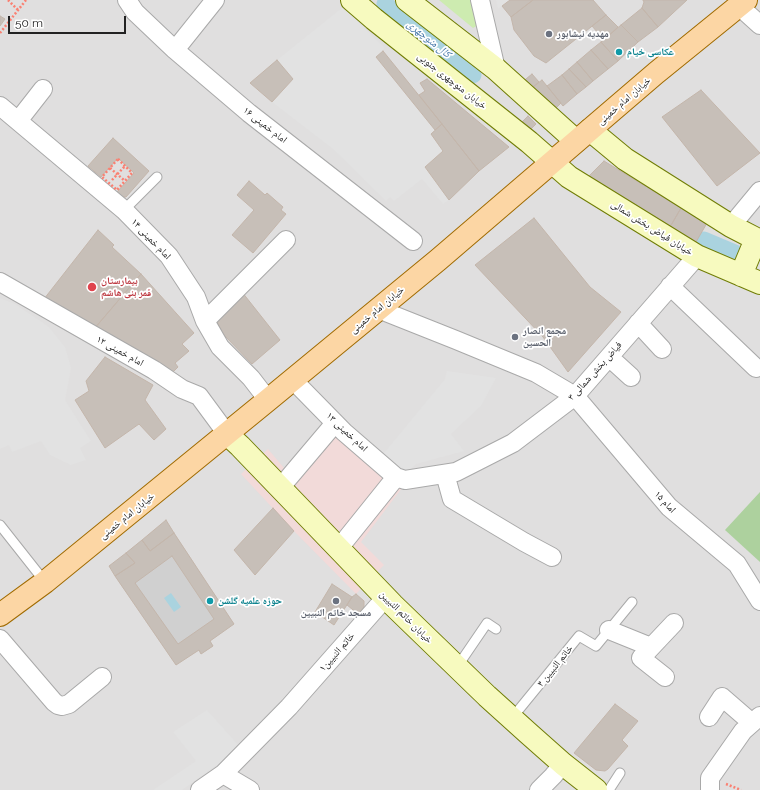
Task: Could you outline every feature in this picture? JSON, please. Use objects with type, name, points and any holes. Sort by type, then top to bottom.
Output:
[{"type":"main road","name":"خیابان امام خمینی","points":[[1,615],[45,582],[227,434],[378,309],[656,73],[743,3]]},
{"type":"street","name":"امام خمینی ۱۶","points":[[126,0],[135,12],[175,50],[249,113],[413,241]]},
{"type":"street","points":[[175,50],[215,0]]},
{"type":"street","points":[[407,0],[583,135],[625,158],[731,226],[758,240],[751,279]]},
{"type":"street","points":[[480,0],[496,69]]},
{"type":"street","name":"خیابان منوچهری جنوبی","points":[[354,1],[372,22],[530,142],[552,162]]},
{"type":"street","points":[[743,3],[760,25]]},
{"type":"street","points":[[18,121],[43,89]]},
{"type":"street","name":"امام خمینی ۱۴","points":[[0,106],[124,210],[169,256],[196,297],[205,321],[220,347],[251,378],[268,400]]},
{"type":"street","name":"خیابان فیاض بخش شمالی","points":[[552,162],[570,177],[697,256],[751,279]]},
{"type":"street","points":[[731,226],[760,191]]},
{"type":"street","points":[[205,321],[286,240]]},
{"type":"street","name":"فیاض بخش شمالی ۳","points":[[400,478],[456,472],[513,443],[575,396],[697,256]]},
{"type":"street","name":"امام خمینی ۱۲","points":[[0,282],[154,370],[182,389],[199,396],[227,434]]},
{"type":"street","points":[[670,286],[756,368]]},
{"type":"street","points":[[378,309],[536,374],[575,396]]},
{"type":"street","points":[[638,323],[662,349]]},
{"type":"street","points":[[609,357],[631,377]]},
{"type":"street","name":"امام خمینی ۱۳","points":[[292,379],[335,423],[400,478]]},
{"type":"street","name":"امام ۱۵","points":[[575,396],[669,507],[737,564],[760,601]]},
{"type":"street","points":[[280,488],[335,423]]},
{"type":"street","name":"خیابان خاتم النبیین","points":[[227,434],[386,597],[487,696],[563,764],[596,790]]},
{"type":"street","points":[[445,474],[452,499],[552,557]]},
{"type":"street","points":[[339,548],[400,478]]},
{"type":"street","name":"خاتم النبیین۱","points":[[200,790],[223,774],[289,707],[386,597]]},
{"type":"street","points":[[665,677],[641,658],[674,623]]},
{"type":"street","points":[[610,630],[651,647]]},
{"type":"street","points":[[0,639],[58,705],[62,706],[69,704],[102,677]]},
{"type":"street","points":[[709,717],[722,697],[753,727],[710,778],[710,790]]},
{"type":"street","points":[[539,790],[563,764]]},
{"type":"street","points":[[223,774],[250,790]]},
{"type":"lane","points":[[124,210],[157,177]]},
{"type":"lane","points":[[0,525],[45,582]]},
{"type":"lane","name":"خاتم النبیین ۴","points":[[512,718],[579,636],[596,646],[632,602]]},
{"type":"lane","points":[[457,667],[487,623],[496,629]]},
{"type":"lane","points":[[609,790],[620,773]]},
{"type":"path","points":[[8,0],[18,10]]},
{"type":"path","points":[[0,33],[26,0]]},
{"type":"path","points":[[118,160],[125,166],[132,173],[117,190],[102,177],[118,160]]},
{"type":"path","points":[[109,184],[125,166]]},
{"type":"path","points":[[110,168],[125,181]]},
{"type":"shaded area","points":[[0,0],[760,0],[760,790],[0,790]]},
{"type":"shaded area","points":[[496,0],[533,0],[502,6],[498,9]]},
{"type":"shaded area","points":[[343,7],[384,47],[383,51],[442,124],[431,134],[443,151],[449,200],[443,204],[422,179],[394,201],[390,197],[386,201],[333,149],[272,102],[293,79],[277,60]]},
{"type":"shaded area","points":[[0,298],[15,304],[49,327],[65,347],[71,368],[65,400],[91,441],[80,448],[86,460],[71,465],[50,455],[41,441],[12,452],[9,445],[0,449]]},
{"type":"shaded area","points":[[447,371],[496,378],[481,406],[451,434],[464,451],[416,464],[405,475],[384,453],[445,379]]},
{"type":"shaded area","points":[[325,425],[402,488],[361,542],[384,565],[356,594],[241,474],[268,449],[284,468]]},
{"type":"shaded area","points":[[174,533],[234,624],[210,641],[213,646],[201,654],[198,650],[176,665],[115,576],[126,553],[142,540],[150,551]]},
{"type":"shaded area","points":[[207,710],[241,748],[182,790],[153,790],[196,761],[173,732]]},
{"type":"green space","points":[[439,0],[471,0],[478,25],[473,28]]},
{"type":"green space","points":[[760,492],[760,562],[725,530]]},
{"type":"water","points":[[171,593],[181,607],[174,612],[164,598]]},
{"type":"building","points":[[510,0],[533,0],[511,17],[502,6]]},
{"type":"building","name":"مهدیه نیشابور","points":[[533,0],[593,0],[606,15],[546,63],[534,56],[514,30],[511,17]]},
{"type":"building","points":[[643,0],[687,0],[658,27],[642,8],[644,2]]},
{"type":"building","points":[[642,8],[658,27],[638,42],[621,25]]},
{"type":"building","points":[[606,15],[618,27],[604,40],[592,26]]},
{"type":"building","points":[[0,16],[5,19],[0,26]]},
{"type":"building","name":"عکاسی خیام","points":[[621,25],[638,42],[618,61],[601,42]]},
{"type":"building","points":[[601,42],[618,61],[608,69],[591,50]]},
{"type":"building","points":[[591,50],[608,69],[593,81],[577,62]]},
{"type":"building","points":[[383,51],[442,124],[435,130],[376,57]]},
{"type":"building","points":[[277,60],[293,79],[272,102],[250,83]]},
{"type":"building","points":[[577,62],[593,81],[586,87],[569,69]]},
{"type":"building","points":[[569,69],[586,87],[577,94],[562,75]]},
{"type":"building","points":[[532,74],[539,82],[528,91],[520,84]]},
{"type":"building","points":[[562,75],[577,94],[563,106],[547,86]]},
{"type":"building","points":[[427,79],[509,147],[479,171],[419,95],[425,91],[420,83]]},
{"type":"building","points":[[542,80],[561,103],[553,111],[528,91]]},
{"type":"building","points":[[701,90],[760,153],[717,186],[662,117]]},
{"type":"building","points":[[528,116],[536,124],[526,134],[518,126]]},
{"type":"building","points":[[442,124],[479,171],[449,200],[425,167],[443,151],[431,134]]},
{"type":"building","points":[[113,138],[149,171],[126,197],[122,197],[117,192],[134,173],[118,158],[101,177],[88,166]]},
{"type":"building","points":[[604,161],[681,208],[670,227],[587,178]]},
{"type":"building","points":[[249,181],[265,195],[267,193],[283,207],[281,210],[286,214],[253,253],[232,235],[254,210],[237,195]]},
{"type":"building","points":[[681,208],[707,223],[696,242],[670,227]]},
{"type":"building","points":[[534,218],[590,287],[621,312],[568,372],[543,337],[475,265]]},
{"type":"building","name":"بیمارستان قمر بنی هاشم","points":[[98,230],[114,245],[112,247],[141,274],[94,329],[44,299]]},
{"type":"building","points":[[141,274],[194,333],[182,344],[189,351],[175,363],[178,367],[170,375],[94,329]]},
{"type":"building","points":[[242,292],[280,340],[252,364],[224,335],[215,318]]},
{"type":"building","points":[[105,357],[153,385],[145,400],[166,429],[154,440],[139,424],[105,448],[75,400],[89,391],[86,381]]},
{"type":"building","points":[[273,508],[294,531],[255,575],[234,550]]},
{"type":"building","points":[[166,520],[174,533],[150,551],[142,540]]},
{"type":"building","name":"حوزه علمیه گلشن","points":[[174,533],[234,624],[210,641],[213,646],[201,654],[199,650],[176,665],[115,576],[135,563],[126,553],[142,540],[150,551]],"holes":[[[172,556],[214,619],[178,644],[135,583]]]},
{"type":"building","points":[[126,553],[135,563],[115,576],[109,566]]},
{"type":"building","name":"مسجد خاتم النبیین","points":[[332,584],[352,597],[334,625],[315,612]]},
{"type":"building","points":[[356,594],[364,601],[364,607],[358,614],[347,605]]},
{"type":"building","points":[[615,704],[638,721],[622,740],[628,746],[608,769],[605,771],[596,770],[574,753]]},
{"type":"waterway","name":"کال منوچهری","points":[[385,4],[473,75]]},
{"type":"waterway","name":"کال منوچهری","points":[[704,240],[735,253]]},
{"type":"place","name":"مهدیه نیشابور","points":[[549,34]]},
{"type":"place","name":"عکاسی خیام","points":[[619,52]]},
{"type":"place","name":"بیمارستان قمر بنی هاشم","points":[[92,287]]},
{"type":"place","name":"مجمع انصار الحسین","points":[[515,337]]},
{"type":"place","name":"حوزه علمیه گلشن","points":[[210,601]]},
{"type":"place","name":"مسجد خاتم النبیین","points":[[336,601]]}]
